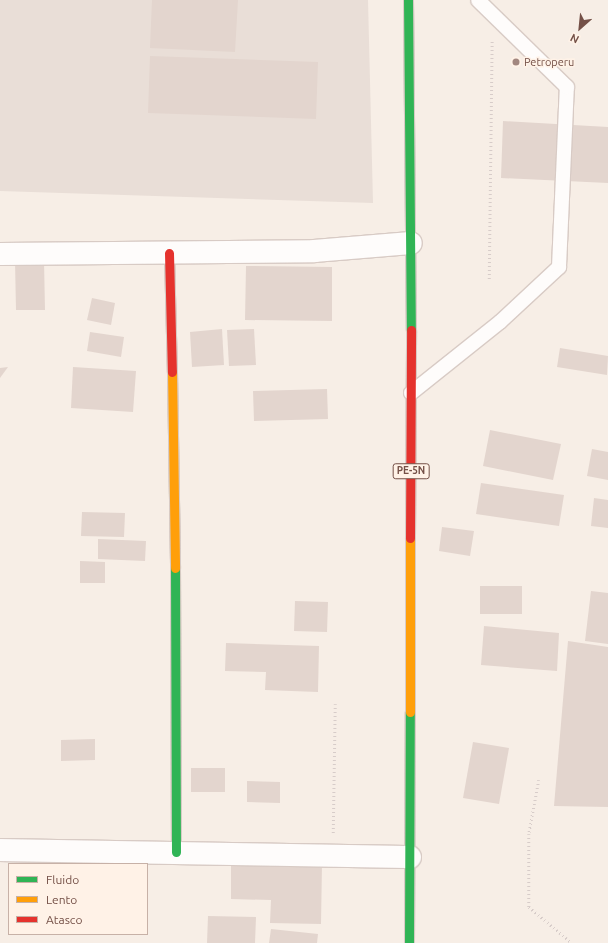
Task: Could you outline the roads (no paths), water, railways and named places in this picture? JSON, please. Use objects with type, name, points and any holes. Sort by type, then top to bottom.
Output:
[{"type":"main road","name":"PE-5N","points":[[408,0],[411,243],[409,943]]},
{"type":"main road","points":[[169,253],[175,464],[176,852]]},
{"type":"street","points":[[0,254],[314,251],[411,243]]},
{"type":"street","points":[[0,850],[410,857]]},
{"type":"lane","points":[[411,393],[500,322],[559,266],[567,88],[478,0]]},
{"type":"place","name":"Petroperu","points":[[516,62]]}]
